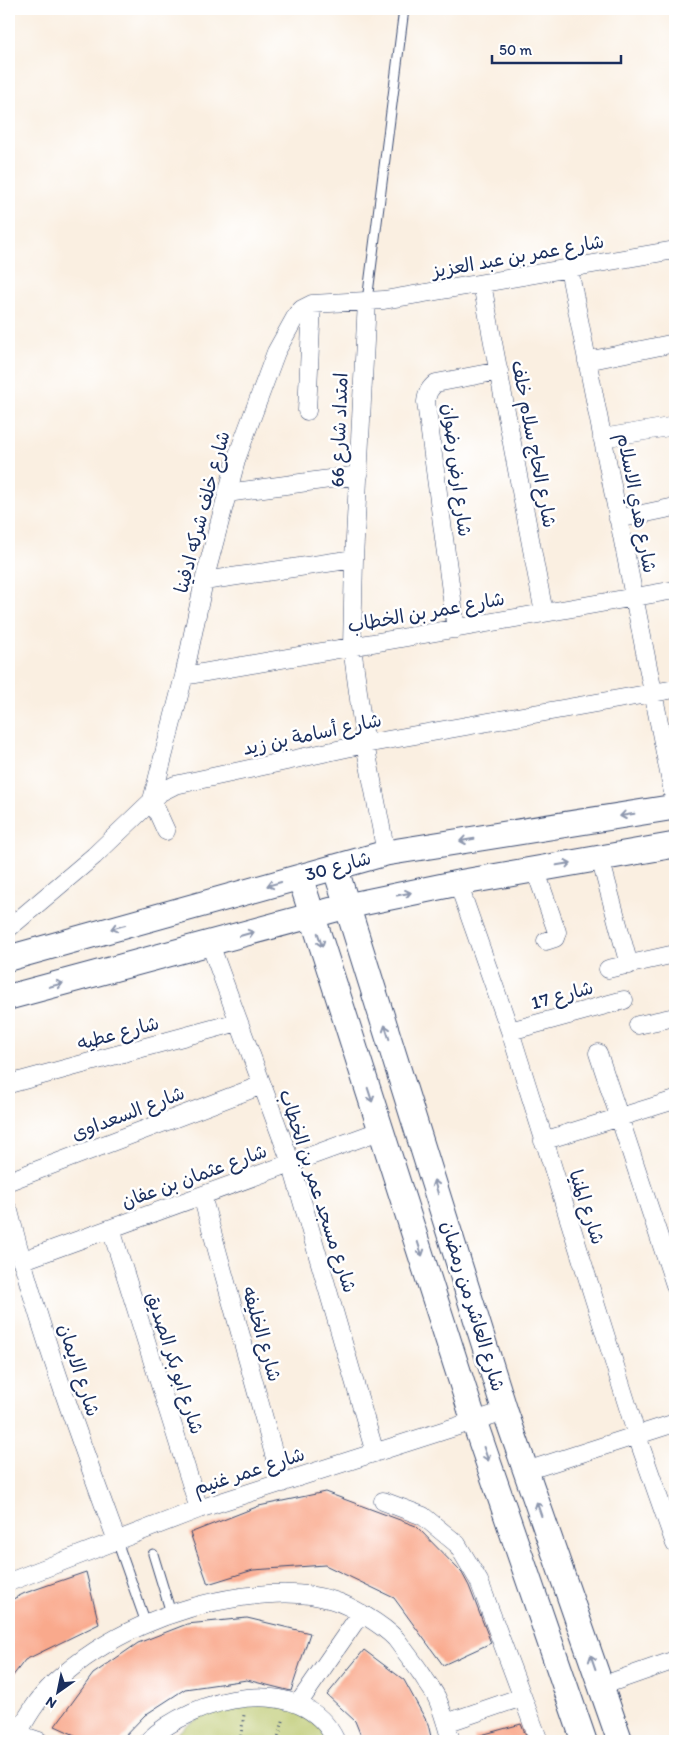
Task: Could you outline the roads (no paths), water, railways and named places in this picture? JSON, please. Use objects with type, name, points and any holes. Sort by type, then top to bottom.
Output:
[{"type":"street","name":"شارع عمر بن عبد العزيز","points":[[367,301],[482,284],[675,250]]},
{"type":"street","name":"شارع هدي الاسلام","points":[[569,269],[675,805]]},
{"type":"street","name":"شارع الحاج سلام خلف","points":[[482,284],[544,613]]},
{"type":"street","points":[[307,411],[312,304],[367,301]]},
{"type":"street","name":"امتداد شارع 66","points":[[367,301],[362,372],[352,647],[365,744],[386,853]]},
{"type":"street","name":"شارع خلف شركه ادفينا","points":[[152,800],[184,676],[204,581],[237,457],[276,352],[297,314],[312,304]]},
{"type":"street","points":[[587,361],[675,343]]},
{"type":"street","name":"شارع ارض رضوان","points":[[456,628],[426,394],[436,383],[498,372]]},
{"type":"street","points":[[602,438],[675,426]]},
{"type":"street","points":[[227,493],[359,475]]},
{"type":"street","points":[[618,519],[675,507]]},
{"type":"street","points":[[204,581],[354,559]]},
{"type":"street","name":"شارع عمر بن الخطاب","points":[[184,676],[675,590]]},
{"type":"street","name":"شارع أسامة بن زيد","points":[[9,928],[101,850],[161,792],[175,784],[365,744],[675,689]]},
{"type":"street","points":[[152,800],[166,831]]},
{"type":"street","name":"شارع 30","points":[[9,958],[386,853],[675,805]]},
{"type":"street","points":[[9,997],[347,906],[458,883],[675,845]]},
{"type":"street","points":[[600,858],[629,965]]},
{"type":"street","name":"شارع العاشر من رمضان","points":[[335,867],[505,1411],[620,1741]]},
{"type":"street","points":[[535,869],[557,932],[555,938],[546,941]]},
{"type":"street","name":"شارع العاشر من رمضان","points":[[300,877],[474,1421],[584,1741]]},
{"type":"street","name":"شارع المنيا","points":[[458,883],[510,1031],[638,1436],[675,1544]]},
{"type":"street","name":"شارع مسجد عمر بن الخطاب","points":[[210,944],[291,1163],[374,1453]]},
{"type":"street","points":[[608,969],[675,954]]},
{"type":"street","name":"شارع 17","points":[[510,1031],[624,1000]]},
{"type":"street","points":[[638,1025],[675,1017]]},
{"type":"street","name":"شارع عطيه","points":[[9,1084],[238,1022]]},
{"type":"street","points":[[598,1053],[675,1285]]},
{"type":"street","name":"شارع السعداوى","points":[[9,1181],[262,1085]]},
{"type":"street","points":[[543,1140],[675,1100]]},
{"type":"street","name":"شارع عثمان بن عفان","points":[[21,1261],[382,1130]]},
{"type":"street","name":"شارع الخليفه","points":[[202,1196],[282,1483]]},
{"type":"street","name":"شارع الايمان","points":[[9,1211],[21,1261],[66,1402],[117,1541]]},
{"type":"street","name":"شارع ابو بكر الصديق","points":[[111,1229],[199,1509]]},
{"type":"street","name":"شارع عمر غنيم","points":[[9,1582],[199,1509],[505,1411]]},
{"type":"street","points":[[526,1471],[675,1423]]},
{"type":"street","points":[[382,1501],[423,1516],[457,1544],[479,1582],[539,1741]]},
{"type":"street","points":[[38,1741],[16,1737],[28,1714],[54,1683],[90,1655],[146,1623],[171,1613],[214,1602],[259,1595],[296,1593],[332,1600],[361,1613],[394,1638],[417,1667],[436,1696],[451,1741]]},
{"type":"street","points":[[294,1703],[361,1613]]},
{"type":"street","points":[[601,1686],[675,1660]]},
{"type":"street","points":[[446,1723],[522,1697]]},
{"type":"street","points":[[148,1741],[170,1723],[188,1713],[207,1706],[246,1698],[294,1703],[312,1712],[324,1723],[336,1741]]},
{"type":"lane","name":"امتداد شارع 66","points":[[367,301],[404,9]]},
{"type":"lane","points":[[117,1541],[146,1623]]},
{"type":"lane","points":[[153,1554],[171,1613]]}]
